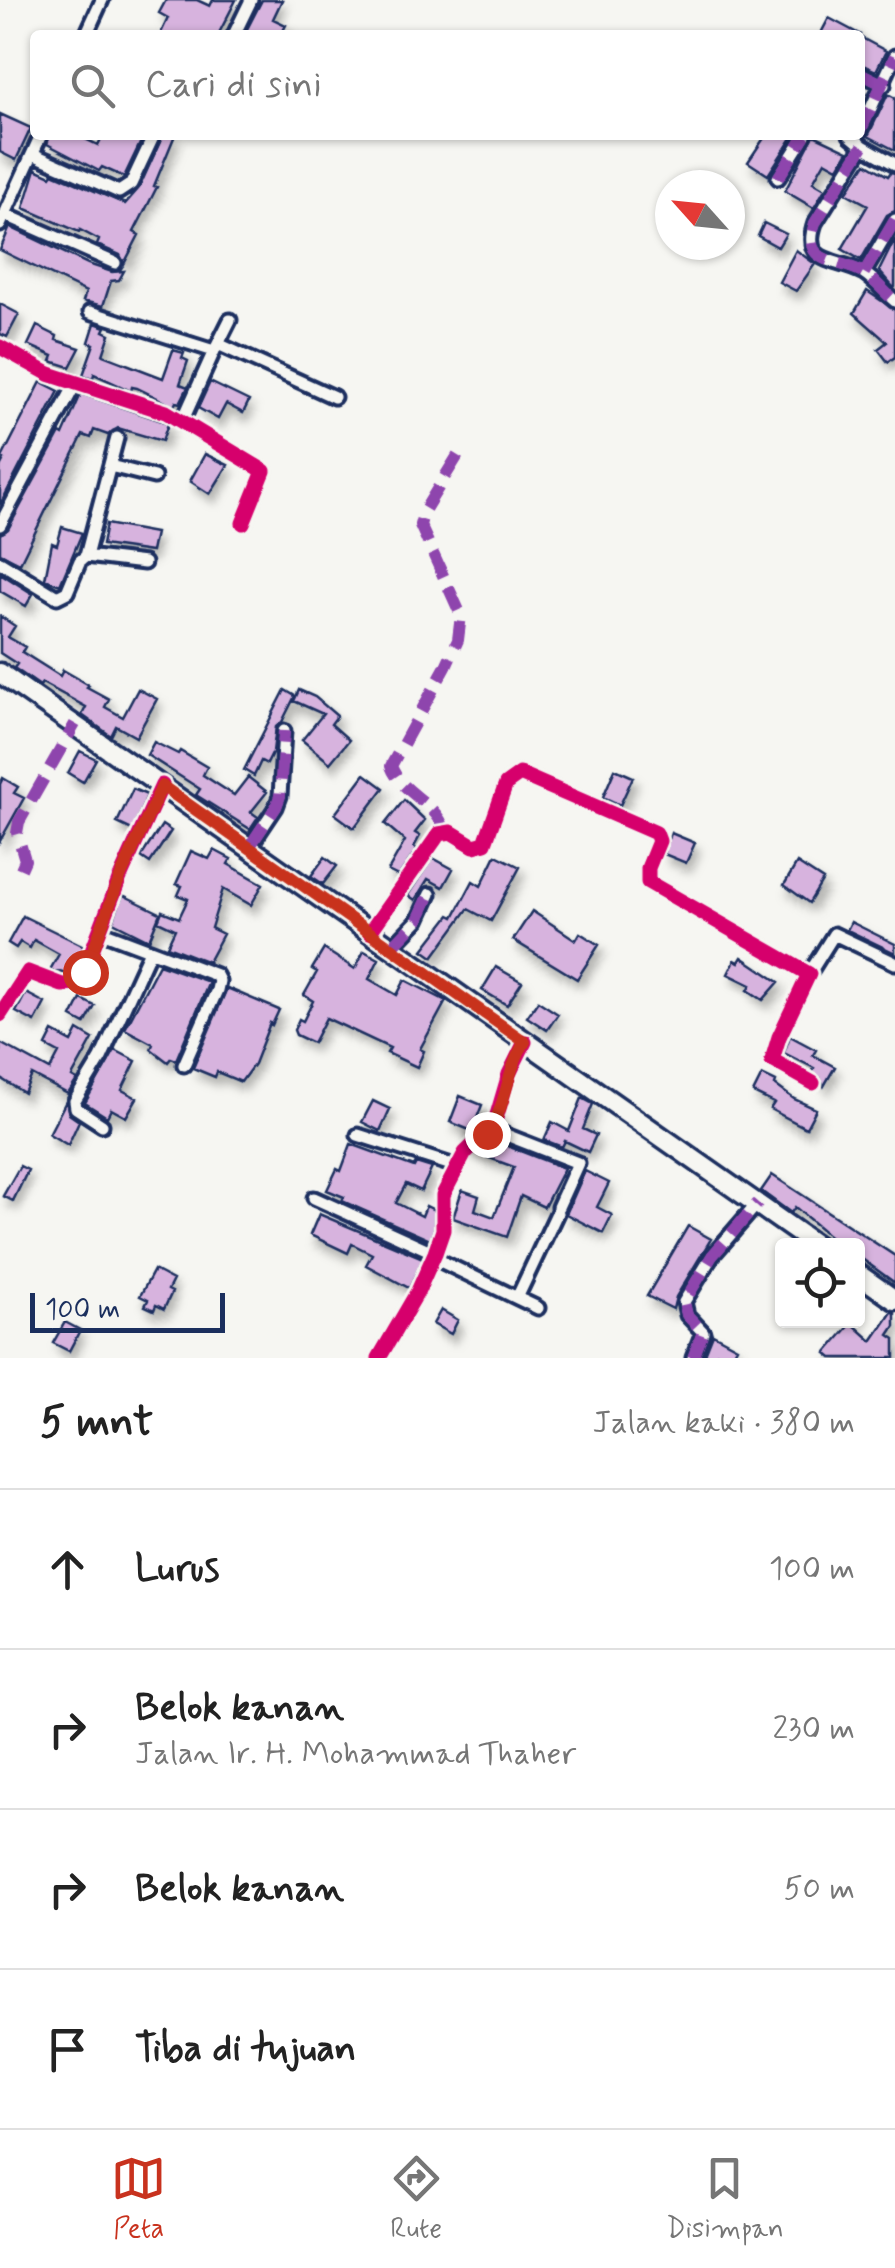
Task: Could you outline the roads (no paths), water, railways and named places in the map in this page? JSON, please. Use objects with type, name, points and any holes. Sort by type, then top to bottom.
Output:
[{"type":"main road","points":[[0,673],[806,1238]]},
{"type":"main road","points":[[865,1279],[895,1300]]},
{"type":"street","points":[[88,30],[102,0]]},
{"type":"street","points":[[236,30],[251,0]]},
{"type":"street","points":[[865,123],[895,56]]},
{"type":"street","points":[[865,76],[884,85]]},
{"type":"street","points":[[39,140],[3,220],[114,263]]},
{"type":"street","points":[[33,154],[119,192],[131,184],[152,140]]},
{"type":"street","points":[[778,178],[802,140]]},
{"type":"street","points":[[856,140],[815,223],[812,247],[818,256],[864,274],[895,302]]},
{"type":"street","points":[[862,140],[895,164]]},
{"type":"street","points":[[864,274],[895,220]]},
{"type":"street","points":[[90,312],[216,348],[334,397]]},
{"type":"street","points":[[182,422],[230,320]]},
{"type":"street","points":[[0,347],[49,374],[166,412],[264,471],[243,523]]},
{"type":"street","points":[[0,525],[76,383]]},
{"type":"street","points":[[0,562],[60,597],[67,592],[86,556],[116,438]]},
{"type":"street","points":[[110,466],[154,477]]},
{"type":"street","points":[[86,556],[144,564]]},
{"type":"street","points":[[250,846],[280,796],[284,731]]},
{"type":"street","points":[[370,932],[439,834],[451,832],[474,846],[485,842],[506,784],[520,774],[656,833],[659,841],[648,868],[648,882],[809,974]]},
{"type":"street","points":[[0,1015],[28,972],[62,985],[79,984],[119,880],[162,786]]},
{"type":"street","points":[[392,946],[418,920],[430,894]]},
{"type":"street","points":[[102,932],[216,975],[219,981],[184,1065]]},
{"type":"street","points":[[813,1083],[772,1060],[779,1036],[809,974],[834,934],[895,963]]},
{"type":"street","points":[[102,1124],[76,1108],[75,1101],[101,1058],[150,950]]},
{"type":"street","points":[[379,1358],[405,1315],[444,1230],[444,1195],[465,1153],[491,1129],[509,1074],[525,1042]]},
{"type":"street","points":[[491,1129],[578,1163],[518,1298]]},
{"type":"street","points":[[358,1135],[458,1167]]},
{"type":"street","points":[[314,1198],[538,1308]]},
{"type":"street","points":[[693,1358],[703,1332],[687,1316],[684,1302],[712,1256],[758,1203]]}]
